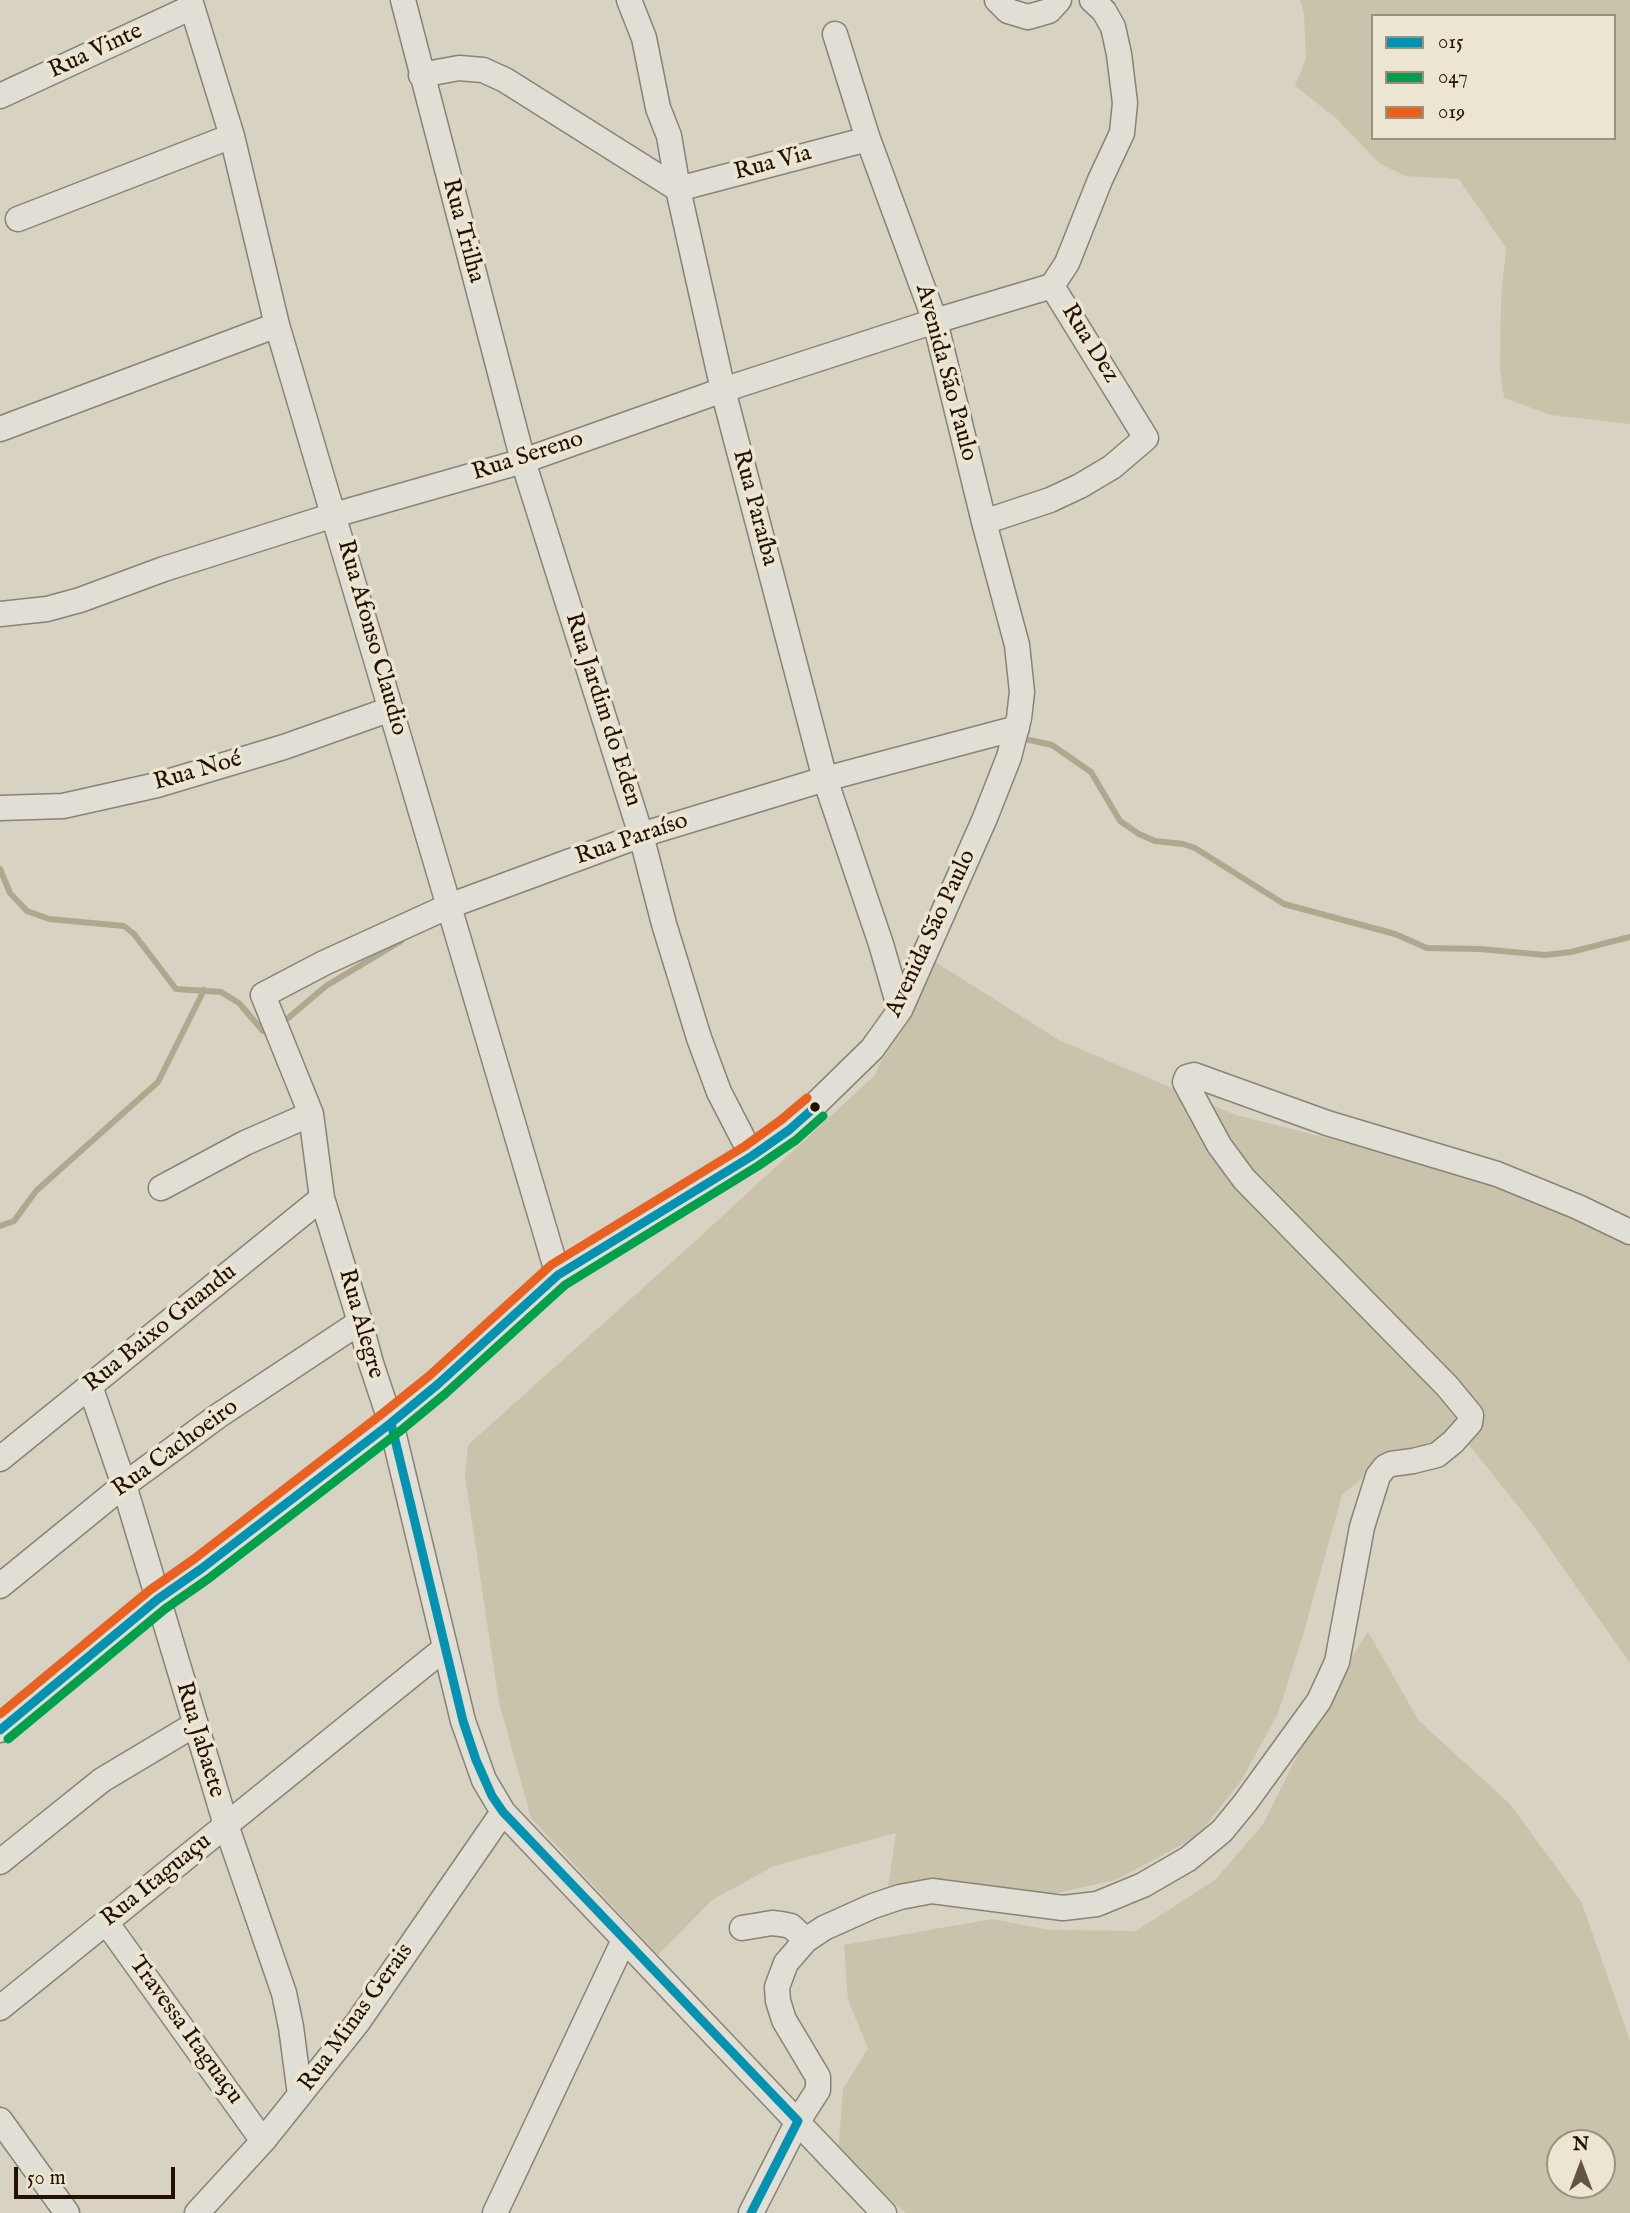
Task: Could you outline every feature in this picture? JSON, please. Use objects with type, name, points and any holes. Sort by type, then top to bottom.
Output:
[{"type":"street","name":"Rua Trilha","points":[[403,0],[523,461]]},
{"type":"street","name":"Rua Paraíba","points":[[629,0],[644,38],[658,108],[669,136],[723,390],[825,779],[881,944],[900,1010]]},
{"type":"street","points":[[997,0],[1008,11],[1028,17],[1049,11],[1059,0]]},
{"type":"street","name":"Rua Dez","points":[[984,523],[1050,500],[1080,486],[1112,467],[1146,438],[1052,286],[1068,263],[1100,180],[1122,133],[1125,103],[1113,27],[1104,10],[1092,0]]},
{"type":"street","name":"Rua Vinte","points":[[0,96],[191,4]]},
{"type":"street","name":"Rua Afonso Claudio","points":[[191,4],[232,136],[276,325],[558,1275]]},
{"type":"street","name":"Avenida São Paulo","points":[[0,1730],[158,1599],[391,1423],[558,1275],[752,1156],[789,1130],[872,1049],[900,1010],[1009,757],[1017,728],[1022,692],[1017,645],[935,321],[868,139],[835,34]]},
{"type":"street","points":[[421,75],[459,68],[483,70],[505,80],[678,188]]},
{"type":"street","points":[[18,219],[232,136]]},
{"type":"street","name":"Rua Via","points":[[678,188],[868,139]]},
{"type":"street","name":"Rua Sereno","points":[[0,614],[47,609],[80,600],[164,569],[334,515],[523,461],[723,390],[1052,286]]},
{"type":"street","points":[[0,429],[276,325]]},
{"type":"street","name":"Rua Jardim do Eden","points":[[523,461],[641,835],[664,924],[699,1038],[719,1092],[752,1156]]},
{"type":"street","name":"Rua Noé","points":[[0,808],[63,806],[157,785],[284,747],[391,709]]},
{"type":"street","name":"Rua Paraíso","points":[[263,995],[324,963],[449,906],[641,835],[825,779],[1017,728]]},
{"type":"street","name":"Rua Alegre","points":[[263,995],[311,1114],[322,1198],[370,1363],[391,1423],[463,1721],[488,1788],[503,1812],[884,2213]]},
{"type":"street","points":[[751,2213],[798,2121],[816,2097],[819,2082],[784,2020],[777,1987],[786,1963],[806,1940],[824,1928],[873,1906],[932,1891],[1063,1908],[1097,1904],[1143,1885],[1188,1859],[1222,1830],[1245,1803],[1319,1701],[1337,1662],[1362,1527],[1378,1476],[1391,1464],[1437,1455],[1470,1423],[1471,1415],[1447,1386],[1244,1179],[1219,1145],[1185,1082],[1187,1077],[1194,1075],[1327,1123],[1497,1174],[1578,1207],[1630,1233]]},
{"type":"street","points":[[161,1188],[234,1148],[311,1114]]},
{"type":"street","name":"Rua Baixo Guandu","points":[[0,1459],[322,1198]]},
{"type":"street","name":"Rua Cachoeiro","points":[[0,1586],[124,1485],[218,1416],[360,1322]]},
{"type":"street","name":"Rua Jabaete","points":[[90,1386],[124,1485],[194,1725],[284,1993],[300,2095]]},
{"type":"street","name":"Rua Itaguaçu","points":[[0,2008],[445,1648]]},
{"type":"street","points":[[0,1861],[102,1780],[194,1725]]},
{"type":"street","name":"Rua Minas Gerais","points":[[197,2213],[263,2141],[358,2022],[503,1812]]},
{"type":"street","name":"Travessa Itaguaçu","points":[[106,1922],[263,2141]]},
{"type":"street","points":[[742,1928],[781,1924],[791,1926],[806,1940]]},
{"type":"street","points":[[495,2213],[624,1940]]},
{"type":"street","points":[[3,2132],[67,2213]]},
{"type":"shaded area","points":[[1300,0],[1630,0],[1630,424],[1551,415],[1504,398],[1500,368],[1501,299],[1506,248],[1459,179],[1405,176],[1379,163],[1337,119],[1295,86],[1306,59],[1304,13]]},
{"type":"shaded area","points":[[932,960],[1059,1040],[1233,1114],[1493,1181],[1630,1246],[1630,1663],[1530,1521],[1458,1431],[1383,1461],[1342,1495],[1278,1713],[1243,1778],[1198,1836],[1116,1880],[1030,1899],[965,1902],[888,1887],[896,1833],[774,1866],[712,1900],[658,1955],[531,1818],[499,1702],[465,1476],[468,1445],[874,1076]]},
{"type":"shaded area","points":[[1368,1632],[1419,1721],[1510,1804],[1581,1901],[1630,2040],[1630,2213],[906,2213],[838,2154],[843,2089],[868,2048],[848,2000],[844,1945],[992,1919],[1050,1930],[1136,1931],[1215,1880],[1264,1823],[1326,1697]]},
{"type":"waterway","points":[[1020,738],[1052,745],[1091,772],[1120,821],[1139,834],[1155,841],[1195,848],[1284,904],[1395,934],[1427,948],[1480,949],[1545,955],[1571,952],[1630,937]]},
{"type":"waterway","points":[[0,869],[10,893],[27,911],[49,919],[124,926],[134,934],[176,989],[221,992],[239,1003],[263,1031],[272,1029]]},
{"type":"waterway","points":[[281,1024],[326,986],[401,941]]},
{"type":"waterway","points":[[0,1226],[14,1221],[36,1191],[158,1082],[204,990]]},
{"type":"transit line","name":"019","points":[[0,1714],[150,1590],[194,1559],[429,1376],[551,1265],[745,1146],[807,1098]]},
{"type":"transit line","name":"015","points":[[0,1730],[158,1599],[391,1423],[558,1275],[752,1156],[789,1130],[815,1107]]},
{"type":"transit line","name":"047","points":[[8,1739],[165,1609],[399,1432],[565,1285],[758,1166],[796,1140],[823,1116]]},
{"type":"transit line","name":"015","points":[[391,1423],[463,1721],[492,1796],[503,1812],[798,2121],[751,2213]]}]
